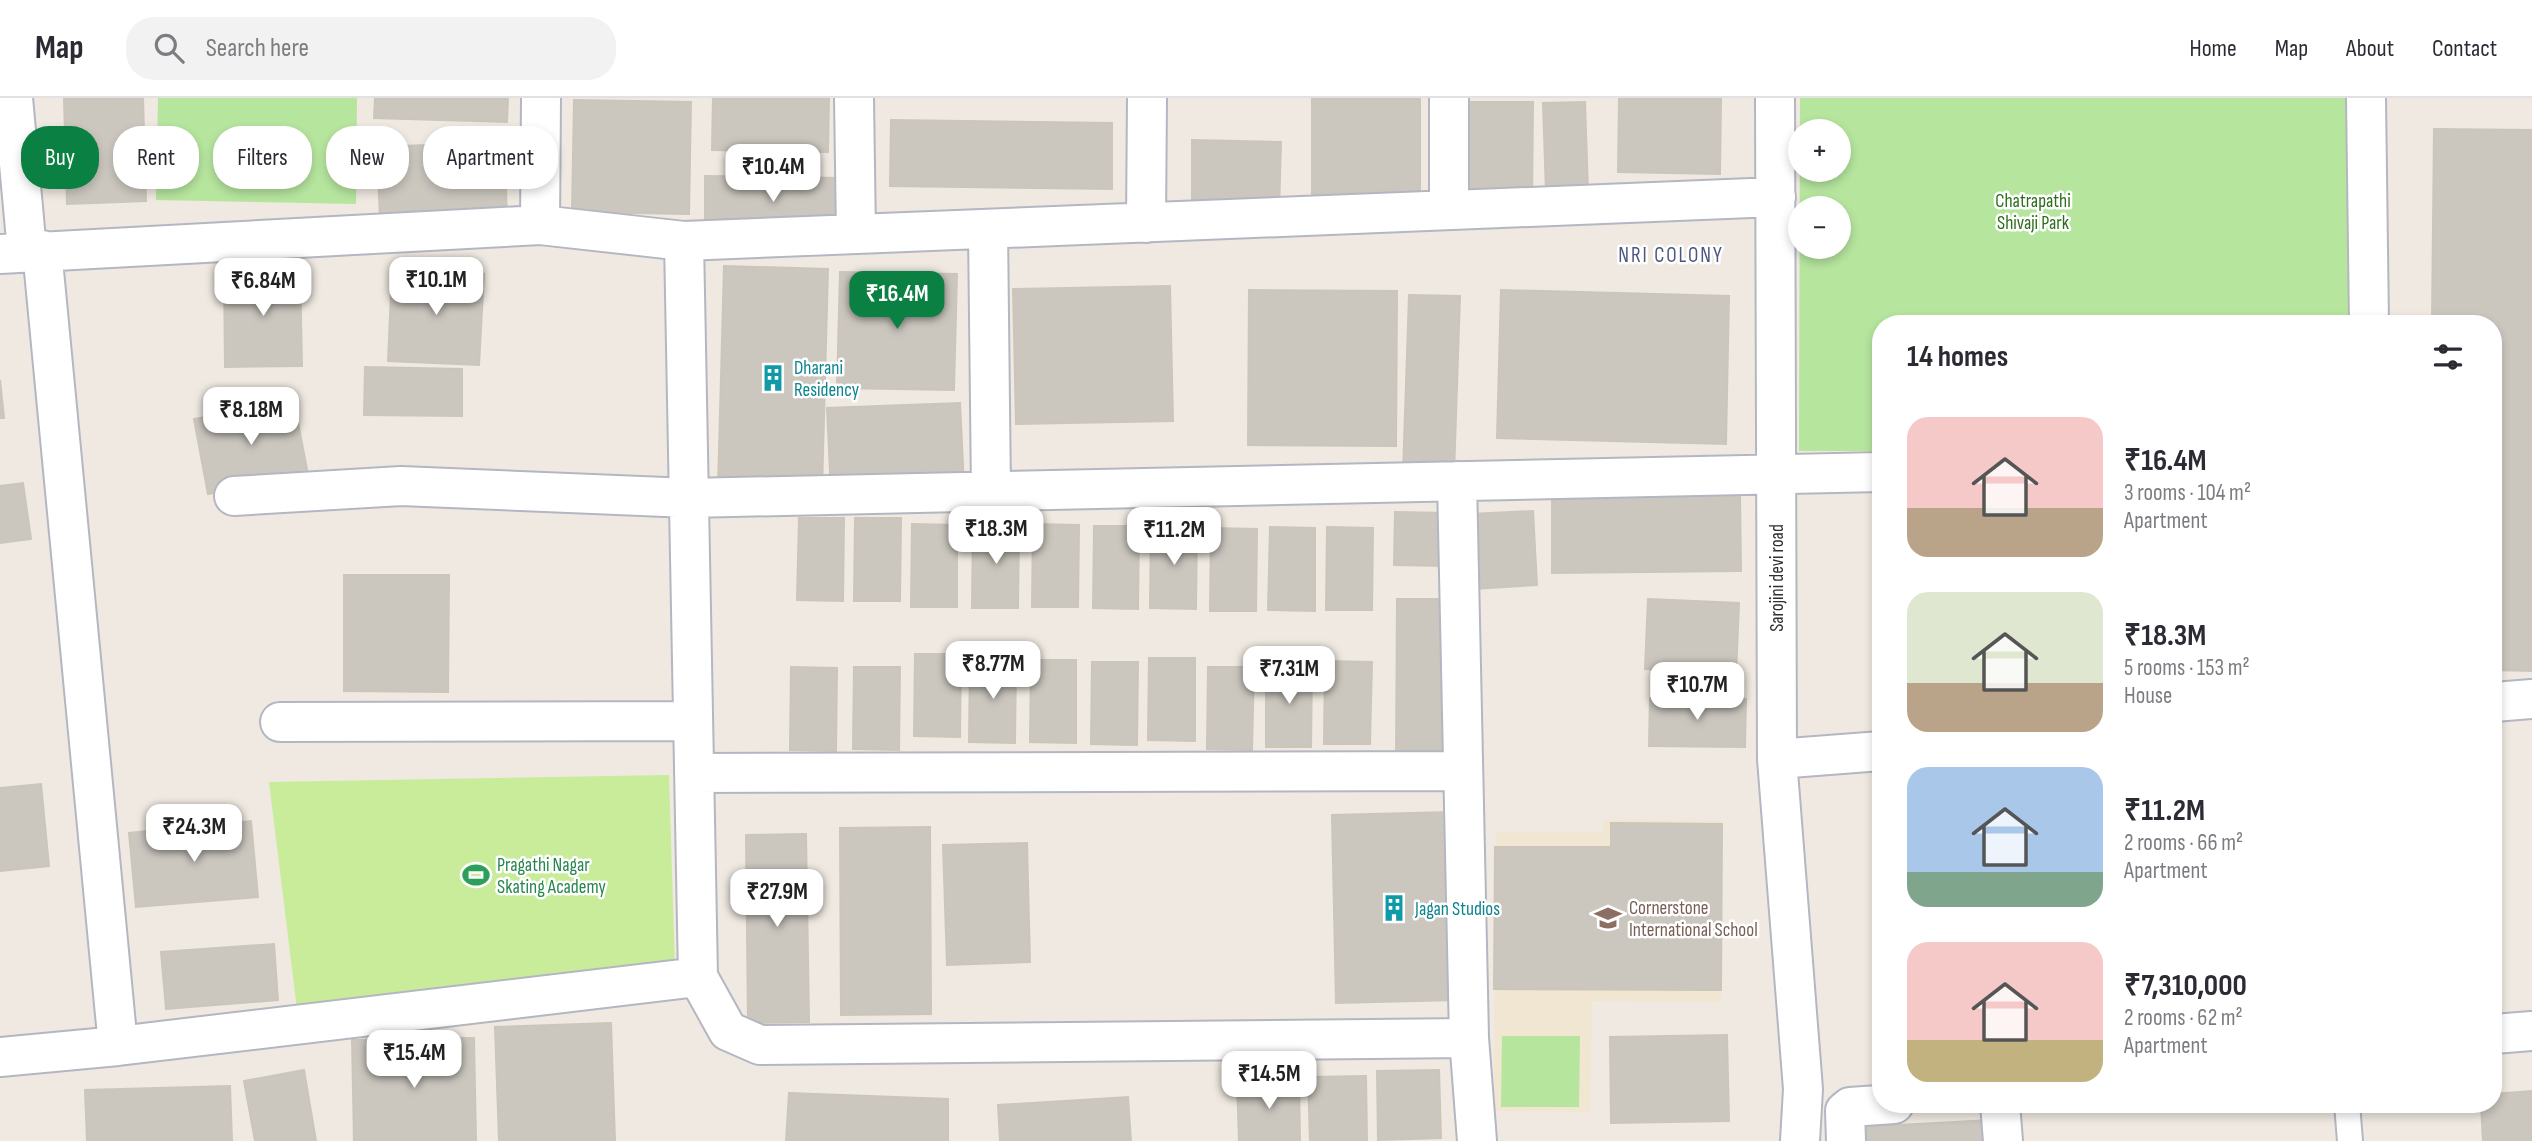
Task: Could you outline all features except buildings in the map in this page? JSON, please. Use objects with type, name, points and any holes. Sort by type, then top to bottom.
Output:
[{"type":"street","points":[[13,98],[23,252],[118,1046]]},
{"type":"street","points":[[540,225],[541,98]]},
{"type":"street","points":[[854,98],[856,234]]},
{"type":"street","points":[[1146,223],[1147,98]]},
{"type":"street","points":[[1449,98],[1449,210]]},
{"type":"street","name":"Sarojini devi road","points":[[1775,98],[1777,759],[1801,1117]]},
{"type":"street","points":[[2366,98],[2369,315]]},
{"type":"street","points":[[23,252],[540,225],[684,241],[1776,197]]},
{"type":"street","points":[[988,229],[991,491]]},
{"type":"street","points":[[684,241],[698,977],[728,1031],[760,1045],[1469,1038]]},
{"type":"street","points":[[234,496],[401,486],[689,498],[1872,472]]},
{"type":"street","points":[[1457,481],[1469,1038],[1477,1141]]},
{"type":"street","points":[[2502,701],[2532,699]]},
{"type":"street","points":[[280,722],[693,722]]},
{"type":"street","points":[[1777,759],[1872,752]]},
{"type":"street","points":[[694,773],[1463,771]]},
{"type":"street","points":[[0,1057],[118,1046],[698,977]]},
{"type":"street","points":[[2502,1033],[2532,1031]]},
{"type":"street","points":[[1801,1117],[1872,1087]]},
{"type":"street","points":[[1801,1117],[1845,1131],[1846,1111],[1850,1107],[1872,1106]]},
{"type":"street","points":[[2001,1113],[2003,1141]]},
{"type":"lane","points":[[2348,1113],[2350,1141]]},
{"type":"shaded area","name":"Cornerstone International School","points":[[1603,820],[1722,821],[1721,1002],[1592,1001],[1590,1112],[1494,1111],[1496,832],[1602,832]]},
{"type":"green space","points":[[158,98],[357,98],[357,126],[326,126],[326,189],[356,189],[356,204],[156,200],[156,189],[199,189],[199,126],[157,126]]},
{"type":"green space","name":"Chatrapathi Shivaji Park","points":[[1800,98],[2358,98],[2358,315],[1872,315],[1872,451],[1799,451],[1800,259],[1851,259],[1851,196],[1800,196],[1800,182],[1851,182],[1851,119],[1800,119]]},
{"type":"green space","name":"Pragathi Nagar Skating Academy","points":[[669,775],[675,968],[297,1009],[269,782]]},
{"type":"green space","points":[[1502,1036],[1580,1036],[1579,1107],[1501,1107]]},
{"type":"place","name":"Dharani Residency","points":[[773,378]]},
{"type":"place","name":"Pragathi Nagar Skating Academy","points":[[476,875]]},
{"type":"place","name":"Jagan Studios","points":[[1394,908]]},
{"type":"place","name":"Cornerstone International School","points":[[1608,918]]},
{"type":"district","name":"NRI COLONY","points":[[1671,255]]}]
